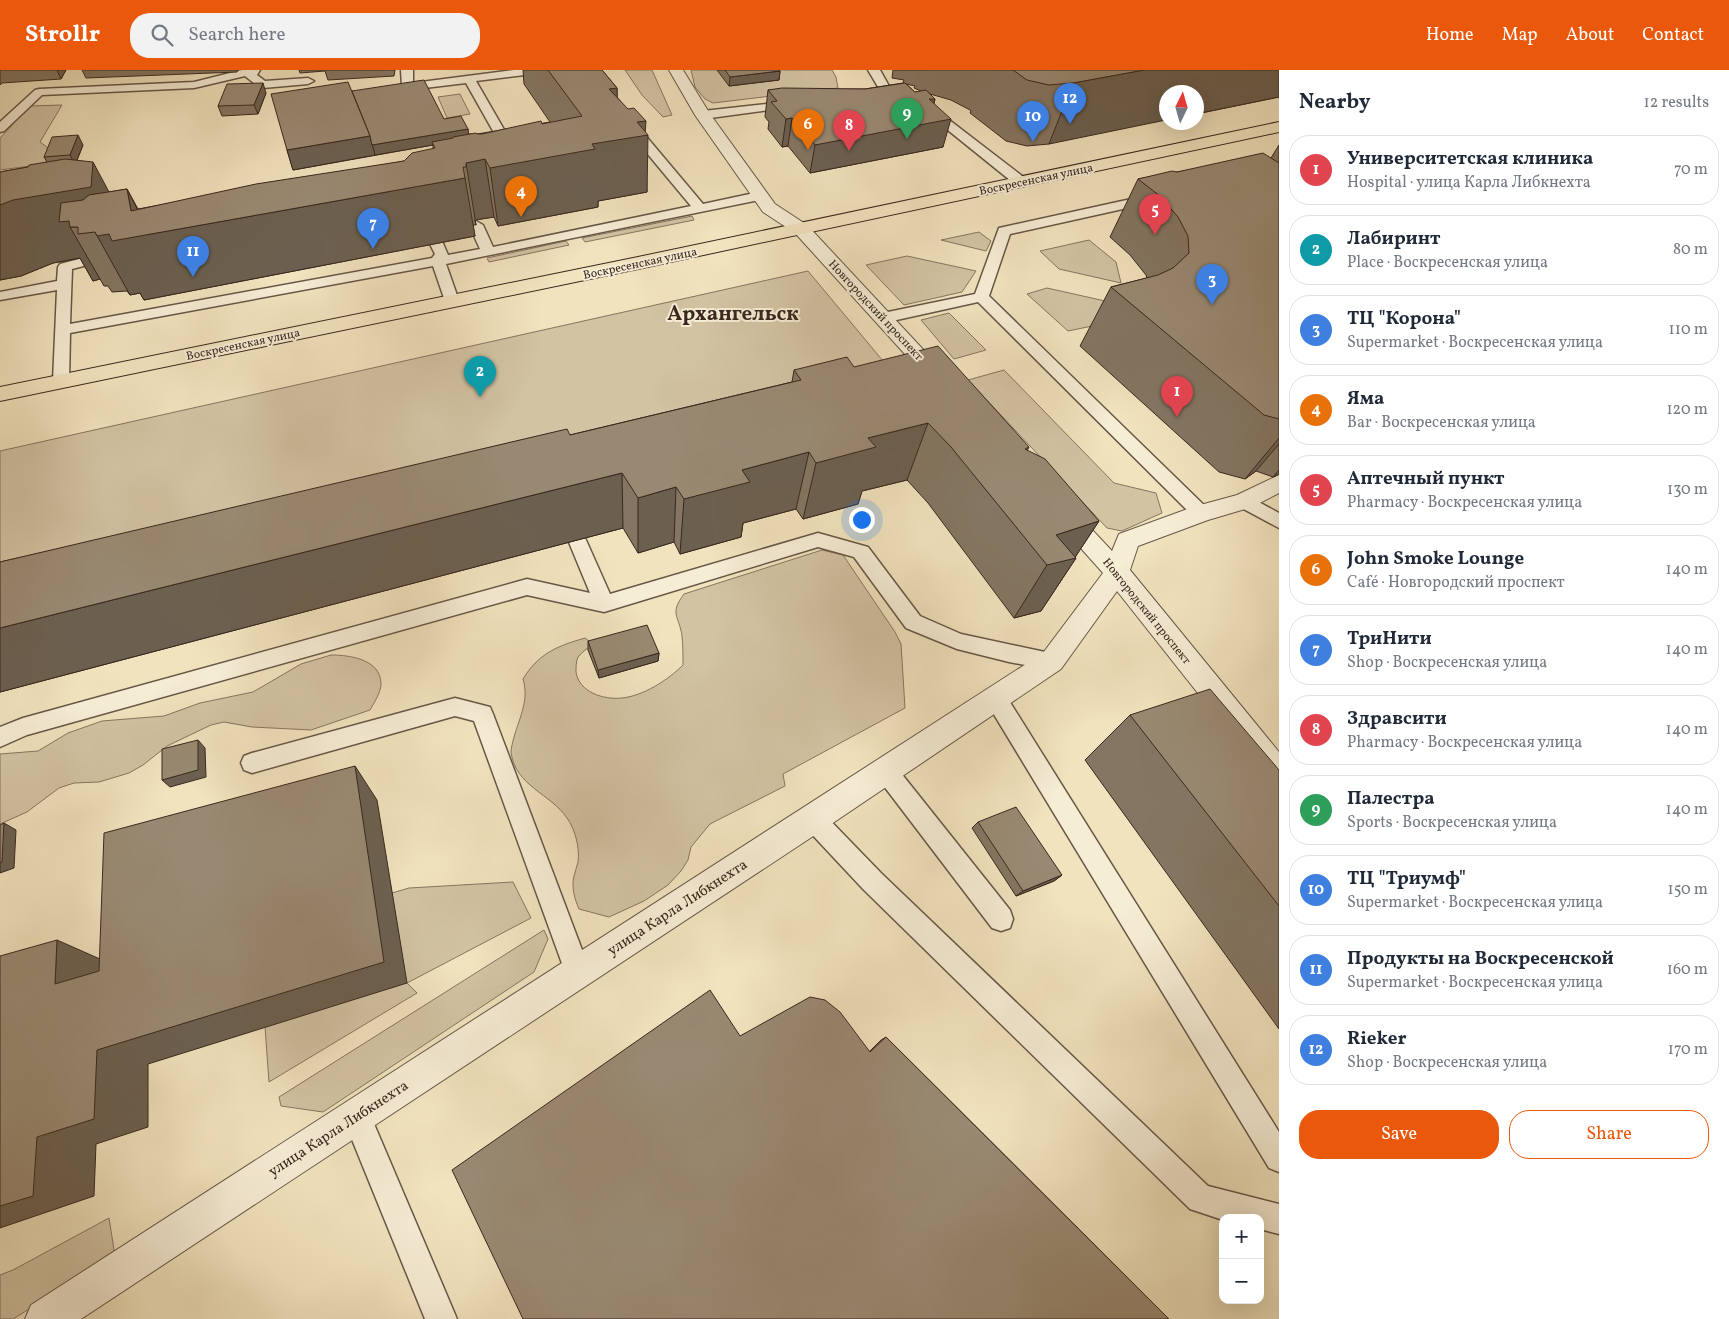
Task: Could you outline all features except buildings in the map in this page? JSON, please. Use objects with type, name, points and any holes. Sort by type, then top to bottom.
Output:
[{"type":"main road","name":"Воскресенская улица","points":[[0,394],[452,302],[1279,127]]},
{"type":"street","name":"Новгородский проспект","points":[[676,70],[703,115],[769,208],[801,229],[883,318],[925,377],[955,396]]},
{"type":"street","name":"улица Карла Либкнехта","points":[[45,1319],[813,819],[1052,661],[1117,572],[1128,540],[1201,513],[1244,501],[1279,483]]},
{"type":"street","name":"Новгородский проспект","points":[[1047,496],[1117,572],[1279,774]]},
{"type":"lane","points":[[253,70],[251,76],[263,85],[308,81]]},
{"type":"lane","points":[[0,128],[39,92],[194,85],[220,80],[253,70]]},
{"type":"lane","points":[[407,70],[403,88],[541,70]]},
{"type":"lane","points":[[874,70],[883,95],[901,94]]},
{"type":"lane","points":[[66,91],[74,79]]},
{"type":"lane","points":[[469,79],[520,168]]},
{"type":"lane","points":[[916,100],[980,148],[1021,182]]},
{"type":"lane","points":[[703,115],[805,103]]},
{"type":"lane","points":[[622,114],[701,209]]},
{"type":"lane","points":[[981,297],[1004,232],[1168,195]]},
{"type":"lane","points":[[63,330],[488,252],[759,196]]},
{"type":"lane","points":[[476,225],[488,252]]},
{"type":"lane","points":[[437,244],[442,254],[438,260]]},
{"type":"lane","points":[[61,381],[65,267],[128,251]]},
{"type":"lane","points":[[438,260],[452,302]]},
{"type":"lane","points":[[0,296],[64,284]]},
{"type":"lane","points":[[883,318],[981,297]]},
{"type":"lane","points":[[981,297],[1201,513]]},
{"type":"lane","points":[[1244,501],[1279,521]]},
{"type":"lane","points":[[578,540],[604,604]]},
{"type":"lane","points":[[0,737],[33,724],[527,587],[604,604],[818,540],[861,552],[913,622],[957,641],[1009,654],[1052,661]]},
{"type":"lane","points":[[995,697],[1279,1158]]},
{"type":"lane","points":[[252,763],[455,707],[482,714],[577,972]]},
{"type":"lane","points":[[885,770],[1001,918]]},
{"type":"lane","points":[[813,819],[872,881],[1200,1199],[1279,1219]]},
{"type":"lane","points":[[356,1116],[442,1319]]},
{"type":"shaded area","points":[[625,70],[652,70],[672,115],[663,117],[642,95]]},
{"type":"shaded area","points":[[691,70],[832,70],[836,77],[838,88],[713,103],[705,99],[695,87]]},
{"type":"shaded area","points":[[460,94],[470,114],[447,118],[438,97]]},
{"type":"shaded area","points":[[62,105],[40,142],[51,150],[45,164],[0,170],[0,138],[30,106]]},
{"type":"shaded area","points":[[692,216],[694,220],[585,242],[582,238]]},
{"type":"shaded area","points":[[979,232],[991,241],[986,251],[941,240]]},
{"type":"shaded area","points":[[1089,240],[1116,262],[1121,283],[1059,269],[1040,251]]},
{"type":"shaded area","points":[[566,241],[569,245],[489,262],[487,258]]},
{"type":"shaded area","points":[[907,256],[976,271],[962,292],[904,305],[866,265]]},
{"type":"shaded area","points":[[808,271],[888,367],[0,576],[0,451]]},
{"type":"shaded area","points":[[1047,288],[1123,305],[1102,324],[1068,331],[1027,294]]},
{"type":"shaded area","points":[[949,313],[986,350],[954,359],[921,320]]},
{"type":"shaded area","points":[[1004,370],[1114,483],[1156,493],[1162,513],[1122,531],[1107,528],[968,380]]},
{"type":"shaded area","points":[[822,550],[843,555],[895,632],[901,644],[905,708],[783,774],[785,786],[710,824],[691,847],[688,860],[681,871],[668,885],[644,901],[609,917],[579,909],[573,889],[573,880],[578,862],[578,845],[572,828],[560,810],[534,789],[519,773],[511,752],[524,703],[525,687],[523,679],[529,670],[549,652],[585,638],[593,644],[578,657],[576,672],[578,679],[587,690],[607,698],[630,697],[647,691],[663,682],[683,665],[682,636],[676,611],[679,601],[684,594]]},
{"type":"shaded area","points":[[331,655],[363,660],[376,669],[380,676],[381,687],[370,710],[311,730],[252,727],[224,722],[211,725],[167,746],[143,765],[129,773],[99,782],[74,783],[59,788],[27,812],[0,824],[0,754],[38,751],[68,733],[102,721],[164,716],[200,703],[253,692],[301,664]]},
{"type":"shaded area","points":[[513,882],[531,918],[407,983],[417,993],[269,1082],[265,1027],[392,893],[409,888]]},
{"type":"shaded area","points":[[544,930],[548,939],[534,972],[323,1112],[281,1106],[279,1097]]},
{"type":"shaded area","points":[[109,1218],[115,1256],[13,1319],[0,1319],[0,1275],[13,1270]]},
{"type":"place","name":"Rieker","points":[[1070,124]]},
{"type":"place","name":"Палестра","points":[[907,139]]},
{"type":"place","name":"ТЦ \"Триумф\"","points":[[1033,142]]},
{"type":"place","name":"John Smoke Lounge","points":[[808,150]]},
{"type":"place","name":"Здравсити","points":[[849,151]]},
{"type":"place","name":"Яма","points":[[521,217]]},
{"type":"place","name":"Аптечный пункт","points":[[1155,235]]},
{"type":"place","name":"ТриНити","points":[[373,249]]},
{"type":"place","name":"Продукты на Воскресенской","points":[[193,277]]},
{"type":"place","name":"ТЦ \"Корона\"","points":[[1212,305]]},
{"type":"place","name":"Лабиринт","points":[[480,397]]},
{"type":"place","name":"Университетская клиника","points":[[1177,417]]},
{"type":"district","name":"Архангельск","points":[[733,313]]}]
